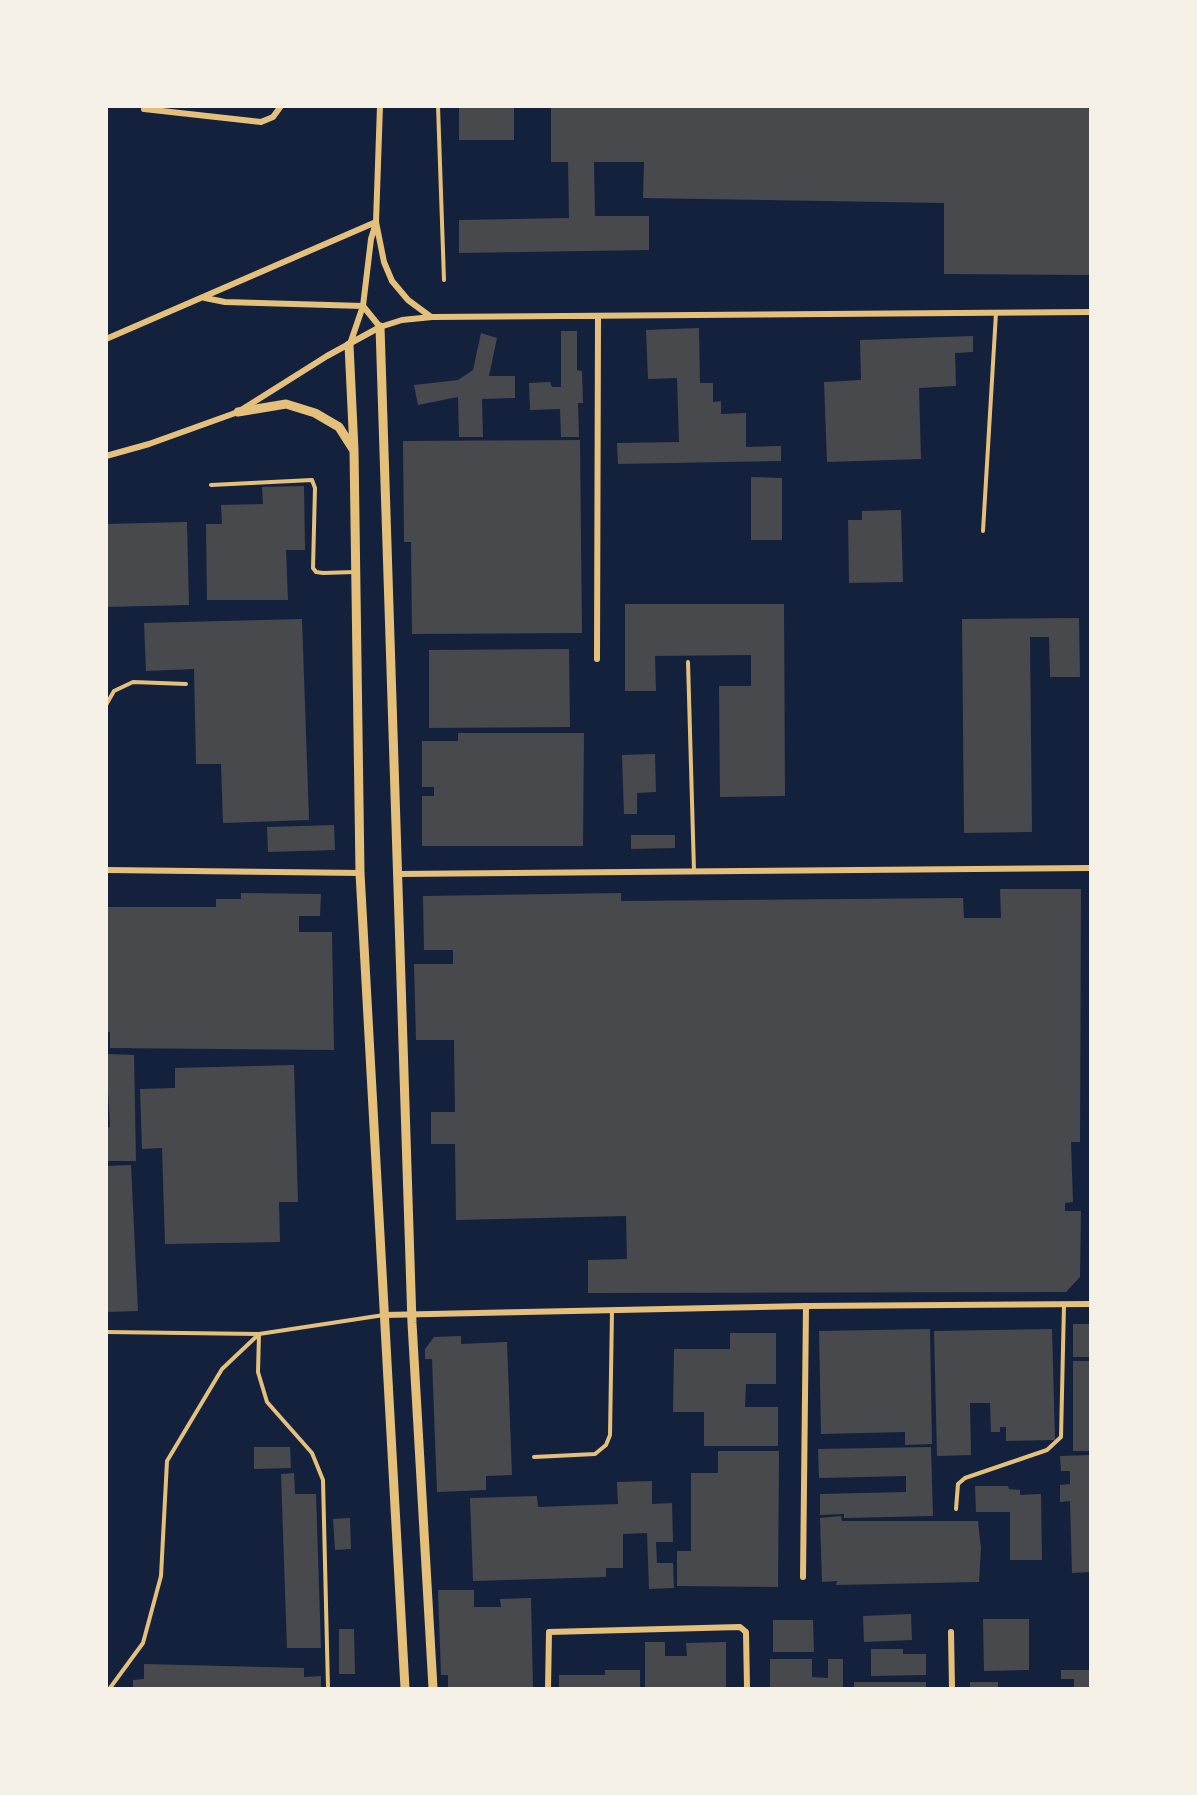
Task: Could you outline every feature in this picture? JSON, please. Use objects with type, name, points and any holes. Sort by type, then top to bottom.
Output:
[{"type":"street","points":[[144,109],[261,122],[273,117],[281,106]]},
{"type":"street","points":[[380,106],[376,222],[384,262],[392,281],[408,300],[432,317]]},
{"type":"street","points":[[106,339],[376,222]]},
{"type":"street","points":[[376,222],[370,239],[363,306],[349,345],[354,450],[360,873],[405,1689]]},
{"type":"street","points":[[204,298],[225,302],[363,306],[380,327],[412,1314],[433,1689]]},
{"type":"street","points":[[238,412],[327,356],[380,327],[402,320],[432,317],[1090,312]]},
{"type":"street","points":[[597,316],[597,659]]},
{"type":"street","points":[[106,456],[149,444],[238,412],[286,404],[315,413],[339,427],[354,450]]},
{"type":"street","points":[[397,874],[1090,868]]},
{"type":"street","points":[[106,870],[360,873]]},
{"type":"street","points":[[384,1315],[806,1306],[1090,1304]]},
{"type":"street","points":[[803,1577],[806,1306]]},
{"type":"street","points":[[548,1689],[547,1634],[553,1631],[740,1627],[746,1632],[747,1689]]},
{"type":"street","points":[[951,1632],[952,1689]]},
{"type":"lane","points":[[438,106],[444,280]]},
{"type":"lane","points":[[983,531],[996,313]]},
{"type":"lane","points":[[211,485],[312,480],[315,488],[313,568],[316,572],[323,573],[356,572]]},
{"type":"lane","points":[[688,662],[694,871]]},
{"type":"lane","points":[[106,705],[114,691],[133,682],[186,684]]},
{"type":"lane","points":[[956,1509],[958,1484],[965,1478],[1047,1450],[1061,1437],[1064,1304]]},
{"type":"lane","points":[[534,1457],[595,1454],[606,1445],[610,1435],[612,1311]]},
{"type":"lane","points":[[106,1332],[259,1334],[384,1315]]},
{"type":"lane","points":[[110,1689],[143,1643],[162,1576],[167,1461],[222,1369],[259,1334]]},
{"type":"lane","points":[[259,1334],[258,1372],[267,1402],[312,1453],[323,1480],[328,1689]]},
{"type":"building","points":[[459,106],[514,106],[514,140],[459,140]]},
{"type":"building","points":[[551,106],[1090,106],[1090,275],[944,274],[944,203],[643,198],[644,162],[594,162],[595,216],[649,216],[649,250],[459,253],[459,220],[569,218],[568,162],[551,162]]},
{"type":"building","points":[[699,328],[700,383],[713,383],[713,402],[721,401],[721,414],[746,413],[746,447],[781,446],[781,461],[618,464],[617,443],[679,442],[677,378],[648,379],[646,330]]},
{"type":"building","points":[[561,331],[577,331],[577,370],[582,371],[583,403],[578,403],[579,437],[561,437],[560,409],[530,410],[529,383],[550,382],[552,387],[561,387]]},
{"type":"building","points":[[481,333],[497,338],[489,376],[515,376],[515,398],[482,399],[483,437],[459,437],[458,397],[418,405],[414,385],[458,380],[473,370]]},
{"type":"building","points":[[973,336],[973,352],[955,353],[956,386],[919,388],[921,459],[827,462],[824,382],[861,380],[860,340]]},
{"type":"building","points":[[580,440],[582,633],[412,634],[411,542],[404,542],[403,441]]},
{"type":"building","points":[[751,477],[782,478],[782,540],[751,540]]},
{"type":"building","points":[[304,486],[305,550],[286,550],[288,600],[207,600],[206,524],[222,524],[221,505],[263,504],[262,487]]},
{"type":"building","points":[[901,510],[903,582],[849,583],[848,520],[862,520],[862,511]]},
{"type":"building","points":[[187,522],[189,605],[106,607],[106,524]]},
{"type":"building","points":[[625,604],[784,604],[785,796],[720,797],[719,686],[751,686],[751,655],[655,656],[656,691],[625,691]]},
{"type":"building","points":[[1079,618],[1080,677],[1050,677],[1049,637],[1030,637],[1032,832],[964,833],[962,619]]},
{"type":"building","points":[[302,619],[309,820],[223,823],[221,764],[196,764],[194,669],[146,671],[144,623]]},
{"type":"building","points":[[569,649],[570,727],[429,728],[429,650]]},
{"type":"building","points":[[458,733],[584,733],[583,846],[422,846],[422,796],[434,796],[434,787],[422,787],[422,741],[458,741]]},
{"type":"building","points":[[655,754],[656,792],[637,793],[637,814],[624,814],[622,755]]},
{"type":"building","points":[[334,825],[335,850],[268,852],[267,827]]},
{"type":"building","points":[[631,835],[675,835],[675,848],[631,849]]},
{"type":"building","points":[[1000,889],[1081,889],[1080,1142],[1071,1142],[1073,1202],[1065,1203],[1065,1211],[1081,1211],[1080,1277],[1066,1292],[588,1293],[588,1260],[627,1259],[626,1216],[456,1220],[455,1144],[431,1144],[431,1112],[455,1112],[454,1040],[416,1040],[414,964],[453,964],[453,950],[424,950],[423,896],[621,893],[621,901],[963,898],[964,918],[1001,918]]},
{"type":"building","points":[[241,893],[321,894],[320,916],[299,916],[299,932],[332,932],[334,1050],[110,1048],[110,1032],[106,1032],[106,907],[216,907],[216,899],[241,899]]},
{"type":"building","points":[[106,1054],[134,1055],[136,1161],[106,1161],[106,1128],[110,1127]]},
{"type":"building","points":[[294,1065],[298,1202],[279,1202],[280,1242],[165,1244],[162,1148],[142,1149],[140,1089],[175,1088],[175,1068]]},
{"type":"building","points":[[131,1165],[138,1311],[106,1312],[106,1166]]},
{"type":"building","points":[[1073,1324],[1090,1324],[1090,1357],[1073,1357]]},
{"type":"building","points":[[930,1329],[932,1444],[905,1445],[905,1432],[821,1434],[819,1331]]},
{"type":"building","points":[[1052,1329],[1055,1440],[1006,1441],[1006,1427],[1000,1427],[1000,1432],[991,1432],[990,1403],[970,1403],[971,1455],[937,1456],[934,1331]]},
{"type":"building","points":[[730,1333],[776,1333],[776,1384],[746,1384],[745,1407],[778,1407],[778,1446],[704,1446],[704,1412],[673,1412],[674,1349],[730,1349]]},
{"type":"building","points":[[461,1336],[461,1344],[507,1342],[512,1475],[486,1476],[486,1490],[437,1492],[432,1359],[425,1359],[425,1349],[434,1337]]},
{"type":"building","points":[[1073,1361],[1090,1361],[1090,1451],[1073,1451]]},
{"type":"building","points":[[254,1447],[290,1447],[291,1468],[254,1469]]},
{"type":"building","points":[[931,1447],[933,1516],[844,1518],[844,1514],[820,1515],[820,1494],[906,1492],[906,1476],[819,1478],[818,1449]]},
{"type":"building","points":[[718,1451],[779,1451],[778,1587],[677,1586],[677,1551],[691,1551],[691,1473],[718,1473]]},
{"type":"building","points":[[1090,1455],[1090,1572],[1072,1573],[1070,1501],[1060,1502],[1060,1485],[1070,1484],[1070,1471],[1061,1471],[1060,1456]]},
{"type":"building","points":[[294,1473],[295,1494],[316,1494],[321,1648],[287,1648],[281,1474]]},
{"type":"building","points":[[652,1481],[652,1504],[672,1503],[673,1542],[656,1542],[657,1563],[673,1563],[674,1588],[649,1589],[647,1533],[623,1534],[623,1568],[606,1568],[606,1577],[473,1581],[470,1498],[537,1496],[538,1507],[618,1504],[617,1482]]},
{"type":"building","points":[[975,1486],[1008,1486],[1009,1489],[1020,1490],[1020,1495],[1041,1494],[1042,1560],[1010,1560],[1010,1512],[976,1512]]},
{"type":"building","points":[[841,1516],[842,1521],[978,1521],[981,1549],[979,1582],[836,1585],[837,1581],[822,1582],[820,1518]]},
{"type":"building","points":[[350,1518],[351,1549],[335,1550],[333,1519]]},
{"type":"building","points":[[438,1590],[474,1590],[474,1607],[501,1607],[500,1599],[531,1598],[533,1688],[448,1688],[448,1675],[441,1675]]},
{"type":"building","points":[[911,1614],[912,1640],[864,1642],[863,1616]]},
{"type":"building","points":[[983,1619],[1029,1619],[1029,1670],[984,1671]]},
{"type":"building","points":[[773,1620],[813,1620],[814,1652],[773,1652]]},
{"type":"building","points":[[339,1629],[354,1629],[355,1674],[339,1674]]},
{"type":"building","points":[[645,1642],[665,1642],[665,1656],[687,1656],[686,1643],[726,1642],[726,1688],[645,1688]]},
{"type":"building","points":[[871,1649],[903,1649],[903,1654],[926,1654],[926,1675],[871,1676]]},
{"type":"building","points":[[770,1659],[812,1659],[812,1677],[828,1678],[828,1659],[843,1659],[843,1688],[770,1688]]},
{"type":"building","points":[[144,1664],[304,1668],[304,1677],[321,1676],[321,1688],[133,1688],[133,1680],[144,1679]]},
{"type":"building","points":[[605,1670],[640,1670],[640,1688],[559,1688],[559,1675],[605,1675]]},
{"type":"building","points":[[1061,1670],[1090,1670],[1090,1688],[1074,1688],[1074,1679],[1061,1679]]},
{"type":"building","points":[[854,1682],[926,1682],[926,1688],[854,1688]]},
{"type":"building","points":[[970,1682],[998,1682],[998,1688],[970,1688]]}]
